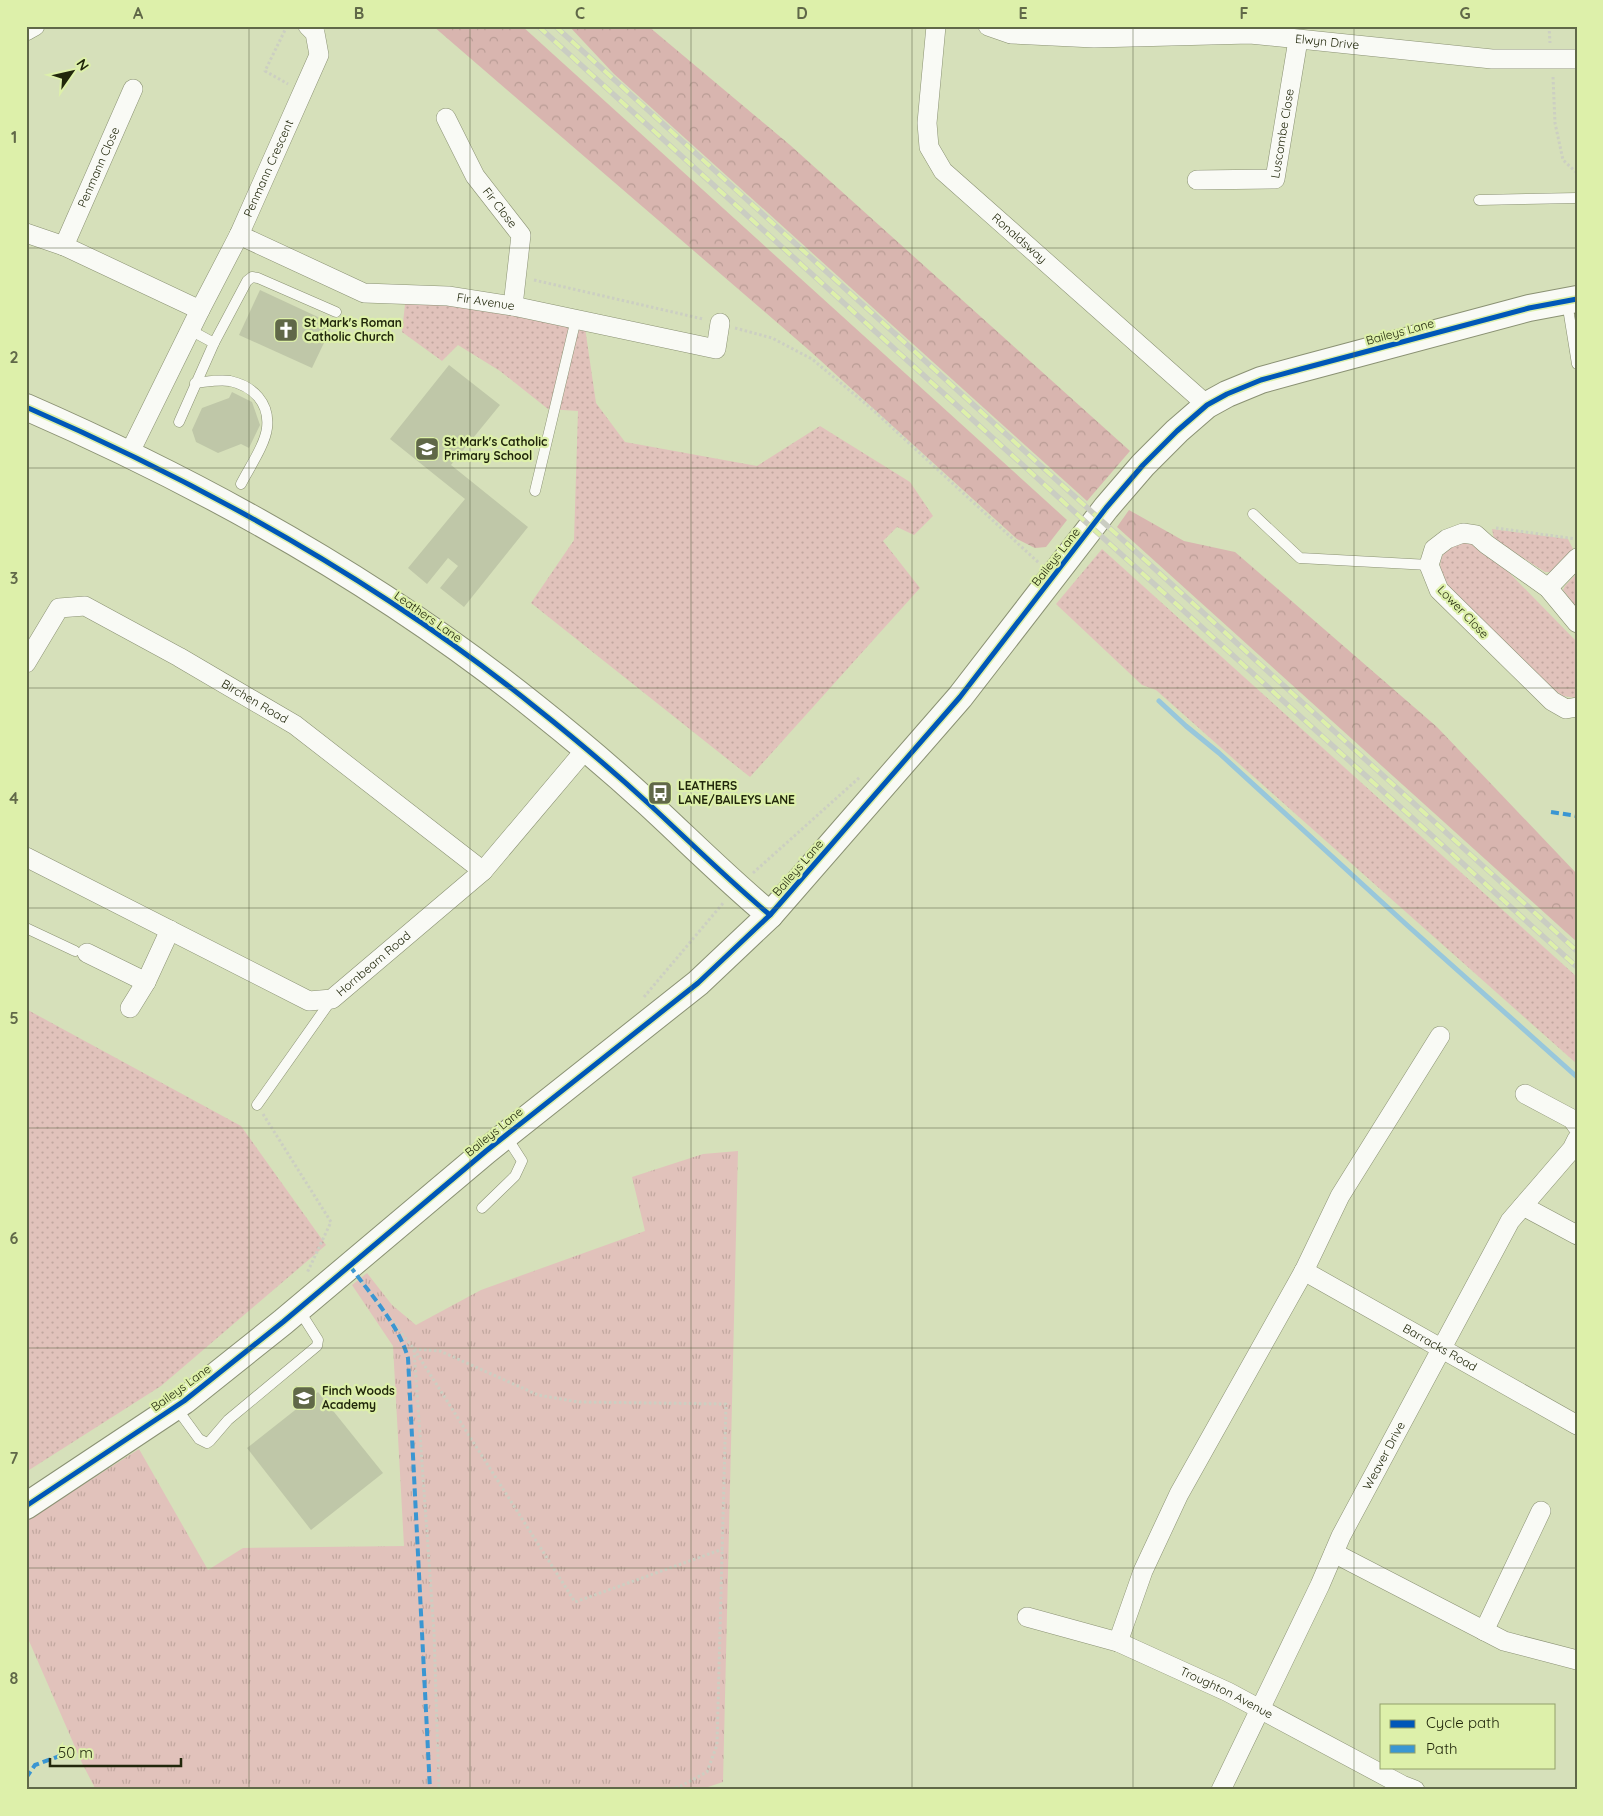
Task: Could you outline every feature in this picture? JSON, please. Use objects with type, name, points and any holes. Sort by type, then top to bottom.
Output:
[{"type":"street","points":[[26,31],[35,26]]},
{"type":"street","name":"Penmann Crescent","points":[[129,454],[239,235],[319,55],[315,33],[308,26]]},
{"type":"street","name":"Ronaldsway","points":[[936,26],[927,123],[929,147],[943,171],[1207,405]]},
{"type":"street","name":"Elwyn Drive","points":[[988,26],[1011,34],[1094,38],[1250,30],[1298,40],[1492,59],[1577,59]]},
{"type":"street","name":"Luscombe Close","points":[[1196,180],[1275,179],[1298,40]]},
{"type":"street","name":"Penmann Close","points":[[64,246],[133,89]]},
{"type":"street","name":"Fir Close","points":[[446,118],[475,176],[521,235],[513,306]]},
{"type":"street","points":[[26,233],[64,246],[200,310]]},
{"type":"street","name":"Fir Avenue","points":[[239,235],[364,292],[448,296],[513,306],[716,349],[720,323]]},
{"type":"street","name":"Baileys Lane","points":[[26,1506],[175,1406],[298,1309],[505,1136],[698,983],[770,915],[960,697],[1106,508],[1143,464],[1176,431],[1207,405],[1227,394],[1261,380],[1529,308],[1572,300]]},
{"type":"street","name":"Leathers Lane","points":[[26,407],[129,454],[210,494],[287,537],[425,625],[533,705],[586,749],[770,915]]},
{"type":"street","points":[[1429,565],[1434,549],[1447,539],[1463,533],[1476,535],[1548,588],[1577,622]]},
{"type":"street","points":[[1548,588],[1577,558]]},
{"type":"street","name":"Lower Close","points":[[1429,565],[1439,590],[1552,702],[1566,709],[1577,708]]},
{"type":"street","name":"Birchen Road","points":[[26,663],[59,608],[84,606],[179,657],[295,725],[483,871]]},
{"type":"street","name":"Hornbeam Road","points":[[27,859],[309,1001],[332,999],[483,871],[586,749]]},
{"type":"street","points":[[130,1008],[146,982],[170,930]]},
{"type":"street","points":[[81,952],[146,982]]},
{"type":"street","points":[[1118,1642],[1143,1571],[1179,1494],[1304,1271],[1340,1196],[1440,1036]]},
{"type":"street","points":[[1525,1094],[1572,1120],[1577,1126]]},
{"type":"street","name":"Weaver Drive","points":[[1221,1790],[1320,1585],[1341,1536],[1510,1221],[1572,1149],[1577,1139]]},
{"type":"street","points":[[1523,1206],[1577,1235]]},
{"type":"street","name":"Barracks Road","points":[[1304,1271],[1577,1425]]},
{"type":"street","points":[[1484,1631],[1541,1511]]},
{"type":"street","points":[[1334,1553],[1504,1641],[1577,1660]]},
{"type":"street","name":"Troughton Avenue","points":[[1027,1617],[1118,1642],[1228,1692],[1402,1785],[1415,1790]]},
{"type":"lane","points":[[1478,200],[1577,198]]},
{"type":"lane","points":[[179,422],[214,343],[247,281],[252,277],[336,312]]},
{"type":"lane","points":[[1572,300],[1577,364]]},
{"type":"lane","points":[[535,491],[576,319]]},
{"type":"lane","points":[[190,330],[214,343]]},
{"type":"lane","points":[[195,383],[229,381],[258,395],[263,403],[268,416],[265,438],[241,484]]},
{"type":"lane","points":[[1253,514],[1300,558],[1429,565]]},
{"type":"lane","points":[[26,928],[81,952]]},
{"type":"lane","points":[[257,1106],[332,999]]},
{"type":"lane","points":[[482,1208],[515,1176],[522,1161],[505,1136]]},
{"type":"lane","points":[[175,1406],[199,1439],[207,1443],[210,1441],[228,1420],[317,1346],[318,1340],[298,1309]]},
{"type":"path","points":[[287,26],[265,71],[302,92]]},
{"type":"path","points":[[1549,26],[1555,123],[1563,160],[1577,173]]},
{"type":"path","points":[[516,276],[720,323],[772,338],[812,359],[873,410],[1054,576]]},
{"type":"path","points":[[1476,535],[1489,527],[1577,540]]},
{"type":"path","points":[[643,998],[737,887],[867,771]]},
{"type":"path","points":[[257,1106],[331,1222],[303,1280]]},
{"type":"path","points":[[360,1279],[414,1349],[575,1602],[723,1549]]},
{"type":"path","points":[[414,1349],[440,1350],[538,1395],[578,1402],[726,1404],[717,1745],[707,1772],[679,1786],[665,1790]]},
{"type":"path","points":[[414,1349],[434,1632],[439,1790]]},
{"type":"green space","points":[[433,26],[522,26],[1067,520],[1046,547],[1035,548],[1017,539],[810,351]]},
{"type":"green space","points":[[569,26],[648,26],[790,145],[1130,451],[1087,501],[614,74]]},
{"type":"green space","points":[[406,295],[584,321],[596,403],[625,442],[757,466],[820,426],[910,482],[933,516],[914,535],[897,527],[883,541],[920,588],[750,777],[531,603],[574,540],[578,411],[548,409],[500,371],[458,345],[442,361],[402,332]]},
{"type":"green space","points":[[1129,510],[1184,541],[1235,552],[1437,727],[1577,874],[1577,942],[1117,527]]},
{"type":"green space","points":[[1492,529],[1568,539],[1573,549],[1552,572],[1545,572],[1494,539]]},
{"type":"green space","points":[[1459,541],[1483,546],[1577,642],[1577,698],[1563,696],[1551,688],[1443,582],[1440,563],[1444,553]]},
{"type":"green space","points":[[1102,549],[1577,977],[1577,1064],[1156,690],[1142,685],[1056,604]]},
{"type":"green space","points":[[1577,573],[1577,608],[1563,590]]},
{"type":"green space","points":[[26,1009],[241,1126],[326,1245],[161,1386],[26,1472]]},
{"type":"green space","points":[[738,1151],[723,1782],[699,1790],[96,1790],[82,1763],[26,1634],[26,1521],[139,1449],[208,1570],[243,1548],[404,1546],[393,1346],[352,1285],[367,1273],[392,1305],[416,1325],[481,1290],[645,1231],[632,1177],[703,1154]]},
{"type":"building","name":"St Mark's Roman Catholic Church","points":[[260,290],[333,324],[312,368],[239,335]]},
{"type":"building","points":[[449,365],[500,405],[451,465],[528,527],[464,607],[440,588],[458,566],[448,558],[427,584],[408,568],[465,499],[390,439]]},
{"type":"building","points":[[232,392],[252,402],[260,425],[249,448],[241,444],[218,453],[196,442],[192,430],[202,408],[229,398]]},
{"type":"building","points":[[318,1392],[383,1473],[311,1530],[247,1448]]},
{"type":"waterway","points":[[1159,701],[1577,1077]]},
{"type":"railway","points":[[538,26],[1577,967]]},
{"type":"railway","points":[[555,26],[1577,951]]},
{"type":"marked path","points":[[1551,812],[1577,816]]},
{"type":"marked path","points":[[350,1266],[391,1322],[404,1346],[408,1358],[430,1790]]},
{"type":"marked path","points":[[26,1778],[35,1765],[65,1754]]},
{"type":"cycle path","points":[[26,1506],[184,1401],[283,1322],[486,1151],[698,983],[770,915],[960,697],[1106,508],[1143,465],[1177,431],[1207,405],[1227,394],[1261,380],[1529,308],[1577,299]]},
{"type":"cycle path","points":[[26,407],[94,437],[226,504],[354,578],[416,619],[476,662],[578,742],[635,791],[770,915]]},
{"type":"place","name":"St Mark's Roman Catholic Church","points":[[286,330]]},
{"type":"place","name":"St Mark's Catholic Primary School","points":[[427,449]]},
{"type":"place","name":"LEATHERS LANE/BAILEYS LANE","points":[[660,793]]},
{"type":"place","name":"Finch Woods Academy","points":[[304,1398]]}]
